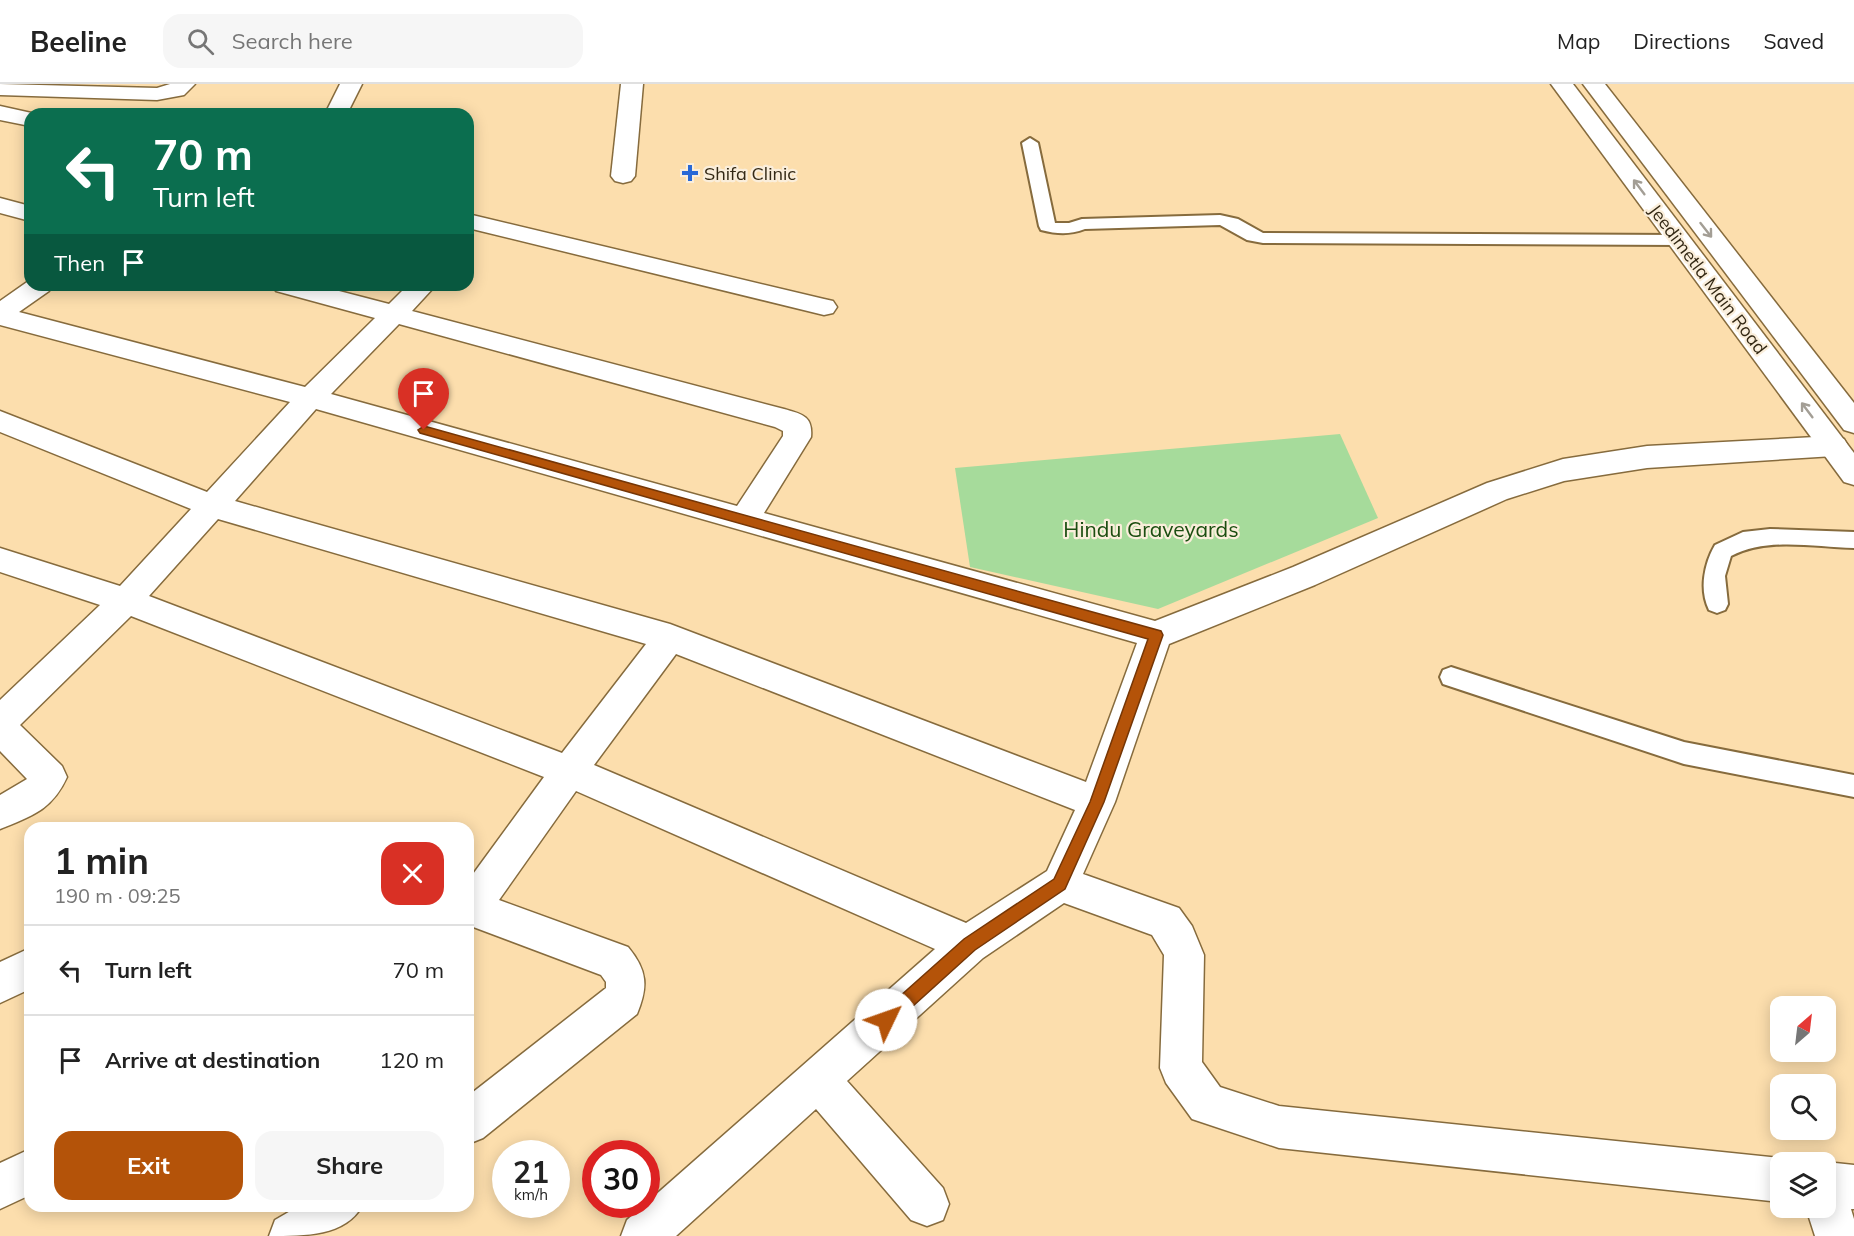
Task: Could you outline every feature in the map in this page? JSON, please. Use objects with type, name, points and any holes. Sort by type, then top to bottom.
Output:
[{"type":"street","points":[[0,89],[157,94],[176,90],[184,84]]},
{"type":"street","points":[[339,108],[351,84]]},
{"type":"street","points":[[623,176],[632,84]]},
{"type":"street","name":"Jeedimetla Main Road","points":[[1562,84],[1854,474]]},
{"type":"street","name":"Jeedimetla Main Road","points":[[1594,84],[1854,423]]},
{"type":"street","points":[[0,113],[24,118]]},
{"type":"street","points":[[0,205],[24,212]]},
{"type":"street","points":[[474,229],[824,307]]},
{"type":"street","points":[[0,314],[32,291]]},
{"type":"street","points":[[307,291],[784,419],[798,426],[797,437],[744,520]]},
{"type":"street","points":[[0,812],[30,798],[45,787],[49,777],[0,728],[9,712],[126,601],[310,398],[417,291]]},
{"type":"street","points":[[0,314],[310,398],[1156,635],[1304,576],[1497,491],[1563,470],[1647,457],[1834,446]]},
{"type":"street","points":[[0,421],[213,506],[670,637],[1097,802]]},
{"type":"street","points":[[0,560],[126,601],[569,771],[969,944]]},
{"type":"street","points":[[642,1236],[969,944],[1060,884],[1097,802],[1156,635]]},
{"type":"street","points":[[474,904],[569,771],[670,637]]},
{"type":"street","points":[[1060,884],[1165,921],[1178,939],[1184,955],[1181,1068],[1206,1104],[1279,1127],[1770,1179]]},
{"type":"street","points":[[474,909],[614,961],[626,975],[627,987],[623,1000],[474,1118]]},
{"type":"street","points":[[0,983],[24,971]]},
{"type":"street","points":[[819,1080],[927,1204]]},
{"type":"street","points":[[0,1187],[24,1174]]},
{"type":"street","points":[[1836,1185],[1854,1187]]},
{"type":"street","points":[[291,1236],[330,1212]]},
{"type":"street","points":[[1832,1218],[1838,1236]]},
{"type":"lane","points":[[1030,142],[1047,226],[1059,230],[1071,229],[1082,224],[1199,219],[1232,223],[1253,236],[1263,238],[1680,240]]},
{"type":"lane","points":[[1717,604],[1714,576],[1722,551],[1743,540],[1770,537],[1854,540]]},
{"type":"lane","points":[[1451,677],[1684,753],[1854,786]]},
{"type":"green space","name":"Hindu Graveyards","points":[[1340,434],[1378,518],[1158,609],[970,567],[955,468]]},
{"type":"place","name":"Shifa Clinic","points":[[690,173]]},
{"type":"route","points":[[424,430],[1156,635],[1097,802],[1060,884],[969,944],[886,1020]]}]
